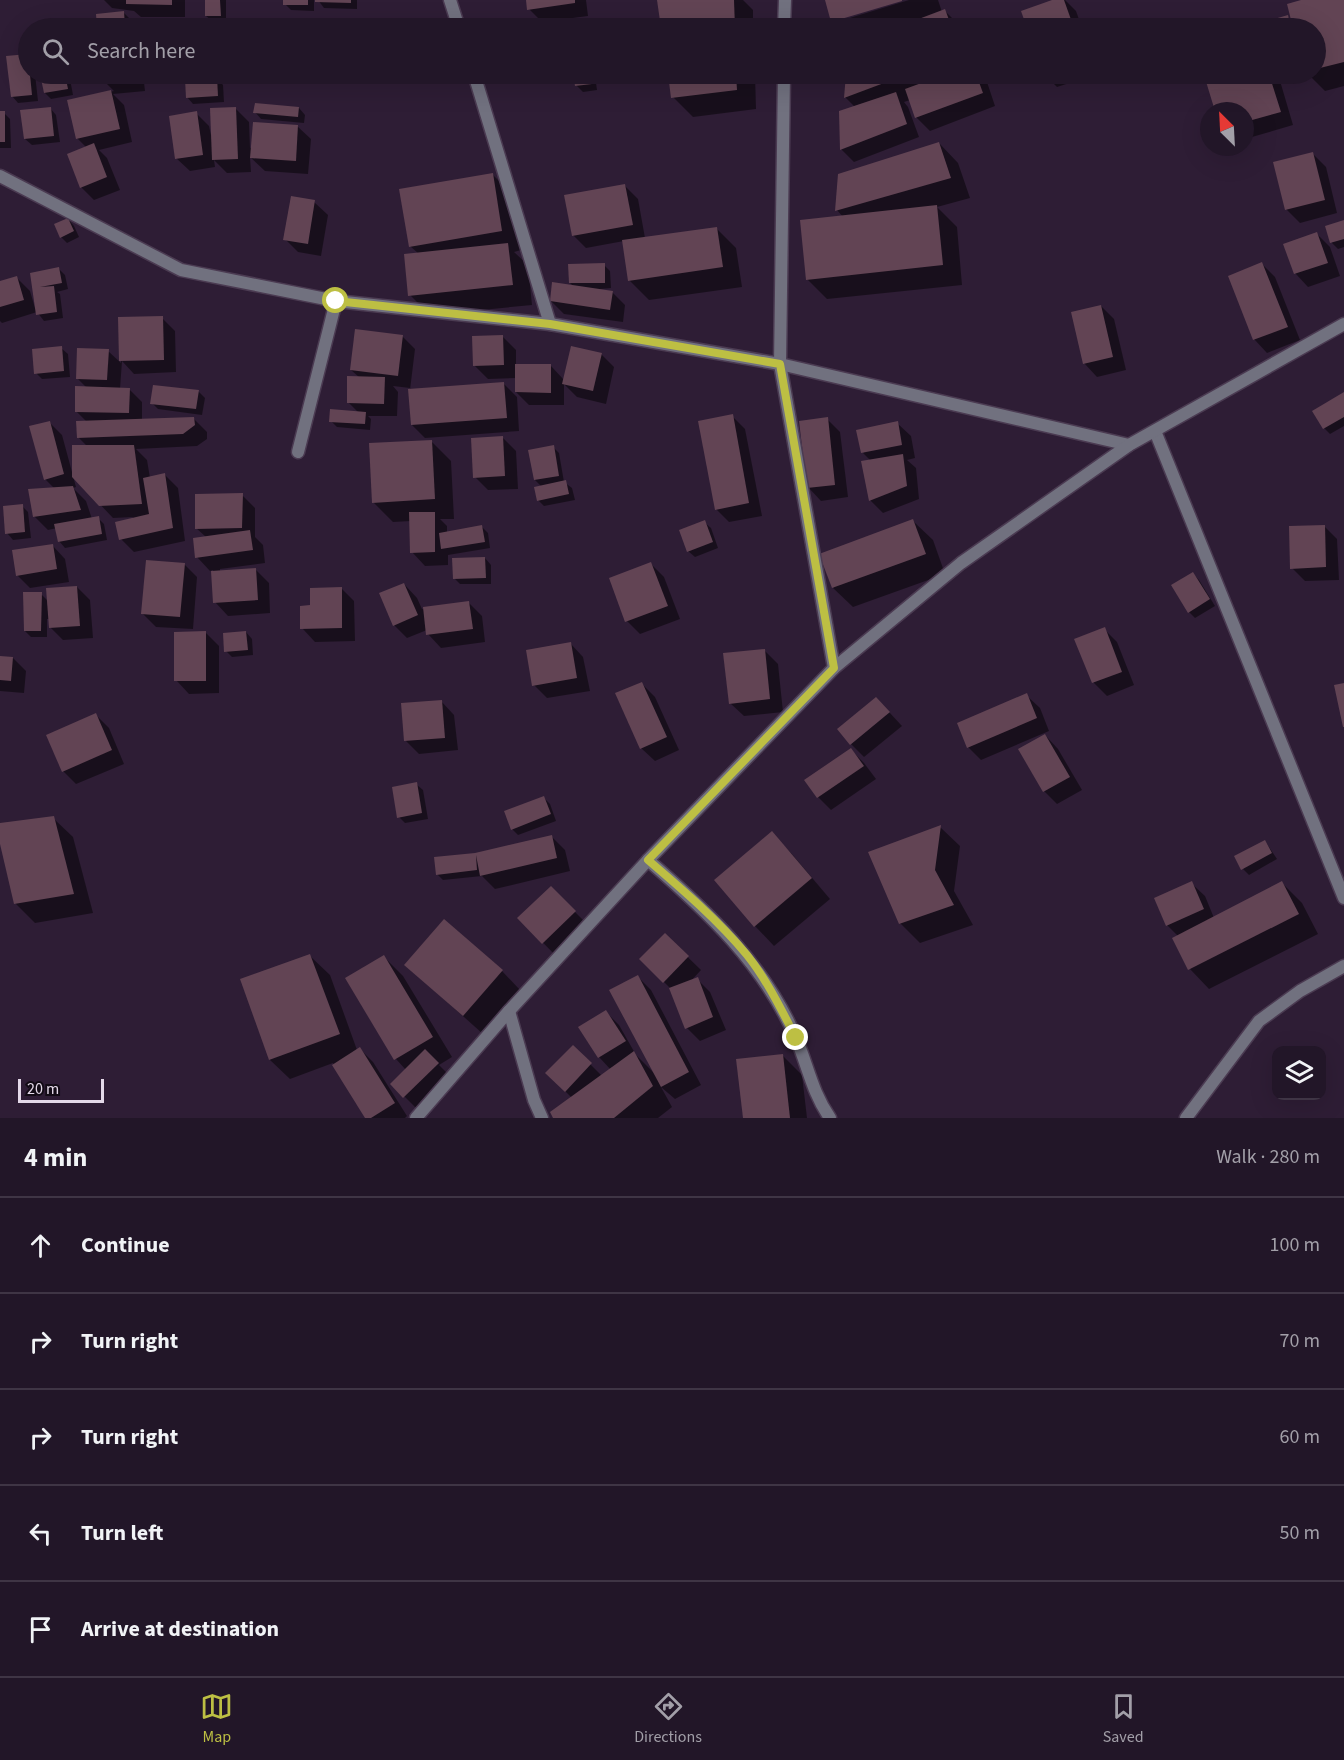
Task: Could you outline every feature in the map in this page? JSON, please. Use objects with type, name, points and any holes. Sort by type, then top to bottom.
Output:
[{"type":"street","points":[[450,0],[456,18]]},
{"type":"street","points":[[784,18],[785,0]]},
{"type":"street","points":[[477,84],[550,324]]},
{"type":"street","points":[[784,84],[780,364],[834,668]]},
{"type":"street","points":[[0,176],[181,270],[336,301],[550,324],[780,364],[1129,445]]},
{"type":"street","points":[[298,452],[336,301]]},
{"type":"street","points":[[416,1118],[509,1011],[648,860],[834,668],[961,563],[1129,445],[1344,324]]},
{"type":"street","points":[[1155,430],[1344,898]]},
{"type":"street","points":[[648,860],[705,909],[748,957],[778,1004],[796,1038],[818,1102],[830,1118]]},
{"type":"street","points":[[1186,1118],[1259,1021],[1300,991],[1344,966]]},
{"type":"street","points":[[509,1011],[534,1100],[542,1118]]},
{"type":"building","points":[[126,0],[172,0],[172,5],[126,4]]},
{"type":"building","points":[[205,0],[220,0],[221,16],[205,16]]},
{"type":"building","points":[[283,0],[308,0],[308,5],[283,5]]},
{"type":"building","points":[[315,0],[351,0],[351,3],[315,2]]},
{"type":"building","points":[[526,0],[575,0],[575,3],[527,10]]},
{"type":"building","points":[[657,0],[734,0],[735,18],[660,18]]},
{"type":"building","points":[[825,0],[902,0],[845,18],[830,18]]},
{"type":"building","points":[[1052,0],[1064,0],[1070,18],[1023,18],[1021,11]]},
{"type":"building","points":[[1301,0],[1344,0],[1344,62],[1326,66],[1326,18],[1290,18],[1287,4]]},
{"type":"building","points":[[945,9],[948,18],[921,18]]},
{"type":"building","points":[[124,11],[124,18],[96,18],[96,14]]},
{"type":"building","points":[[18,55],[18,84],[31,84],[32,95],[11,97],[6,56]]},
{"type":"building","points":[[42,84],[67,84],[68,89],[44,93]]},
{"type":"building","points":[[185,84],[217,84],[218,96],[186,98]]},
{"type":"building","points":[[669,84],[737,84],[737,90],[671,98]]},
{"type":"building","points":[[845,84],[881,84],[844,98]]},
{"type":"building","points":[[919,84],[980,84],[983,93],[915,118],[905,89]]},
{"type":"building","points":[[1207,84],[1272,84],[1281,112],[1254,120],[1254,102],[1212,102]]},
{"type":"building","points":[[111,90],[120,129],[76,139],[67,100]]},
{"type":"building","points":[[896,92],[907,124],[840,150],[839,111]]},
{"type":"building","points":[[255,103],[299,107],[298,117],[253,113]]},
{"type":"building","points":[[51,107],[54,136],[24,139],[20,110]]},
{"type":"building","points":[[236,107],[238,159],[212,160],[210,108]]},
{"type":"building","points":[[0,111],[5,111],[5,142],[0,142]]},
{"type":"building","points":[[197,111],[203,155],[175,159],[169,116]]},
{"type":"building","points":[[253,122],[298,125],[296,161],[250,158]]},
{"type":"building","points":[[939,142],[951,178],[835,211],[838,174]]},
{"type":"building","points":[[94,143],[107,177],[80,188],[67,154]]},
{"type":"building","points":[[1313,152],[1325,200],[1285,210],[1273,162]]},
{"type":"building","points":[[493,173],[502,231],[409,247],[399,189]]},
{"type":"building","points":[[625,184],[633,225],[572,236],[564,195]]},
{"type":"building","points":[[291,196],[315,200],[308,244],[283,240]]},
{"type":"building","points":[[937,205],[943,265],[806,280],[800,220]]},
{"type":"building","points":[[68,218],[74,231],[60,238],[54,224]]},
{"type":"building","points":[[1344,220],[1344,239],[1330,243],[1325,226]]},
{"type":"building","points":[[717,227],[723,267],[628,281],[622,240]]},
{"type":"building","points":[[1317,232],[1328,263],[1294,274],[1283,244]]},
{"type":"building","points":[[508,243],[513,285],[408,296],[404,254]]},
{"type":"building","points":[[1262,262],[1288,327],[1253,340],[1228,276]]},
{"type":"building","points":[[605,263],[605,283],[569,283],[568,264]]},
{"type":"building","points":[[59,267],[62,283],[40,287],[54,286],[57,312],[36,315],[30,273]]},
{"type":"building","points":[[17,276],[24,300],[0,307],[0,281]]},
{"type":"building","points":[[552,282],[613,291],[610,310],[550,301]]},
{"type":"building","points":[[1101,305],[1113,357],[1083,364],[1071,312]]},
{"type":"building","points":[[163,316],[164,360],[119,361],[118,317]]},
{"type":"building","points":[[355,329],[403,335],[398,376],[350,370]]},
{"type":"building","points":[[503,335],[504,365],[473,366],[472,336]]},
{"type":"building","points":[[62,346],[64,371],[34,374],[32,349]]},
{"type":"building","points":[[571,346],[602,353],[593,391],[562,384]]},
{"type":"building","points":[[77,348],[109,349],[107,380],[76,379]]},
{"type":"building","points":[[515,364],[551,364],[551,393],[515,392]]},
{"type":"building","points":[[347,376],[385,377],[384,404],[347,403]]},
{"type":"building","points":[[504,382],[507,418],[411,425],[408,389]]},
{"type":"building","points":[[153,385],[199,390],[196,409],[150,404]]},
{"type":"building","points":[[75,386],[130,388],[129,413],[75,412]]},
{"type":"building","points":[[1344,392],[1344,417],[1323,429],[1312,411]]},
{"type":"building","points":[[330,409],[366,412],[365,424],[329,422]]},
{"type":"building","points":[[733,414],[749,503],[715,510],[698,421]]},
{"type":"building","points":[[194,417],[195,425],[183,434],[77,438],[76,421]]},
{"type":"building","points":[[828,417],[835,485],[807,488],[799,421]]},
{"type":"building","points":[[50,421],[64,474],[44,480],[29,426]]},
{"type":"building","points":[[898,421],[902,445],[861,453],[856,430]]},
{"type":"building","points":[[503,436],[505,476],[473,478],[471,438]]},
{"type":"building","points":[[432,440],[435,499],[372,503],[369,443]]},
{"type":"building","points":[[72,445],[134,445],[142,504],[99,506],[72,477]]},
{"type":"building","points":[[554,445],[559,476],[534,480],[528,450]]},
{"type":"building","points":[[903,454],[907,486],[869,501],[861,461]]},
{"type":"building","points":[[165,473],[173,528],[119,540],[115,522],[149,514],[143,478]]},
{"type":"building","points":[[566,480],[569,494],[537,501],[534,487]]},
{"type":"building","points":[[73,486],[81,510],[33,517],[28,489]]},
{"type":"building","points":[[243,493],[242,528],[195,529],[195,494]]},
{"type":"building","points":[[23,504],[25,532],[5,534],[3,506]]},
{"type":"building","points":[[409,512],[435,512],[435,552],[410,553]]},
{"type":"building","points":[[99,516],[102,534],[58,542],[54,524]]},
{"type":"building","points":[[913,519],[926,554],[832,588],[819,554]]},
{"type":"building","points":[[705,520],[713,542],[687,552],[679,530]]},
{"type":"building","points":[[482,525],[485,542],[441,549],[439,533]]},
{"type":"building","points":[[1325,525],[1326,567],[1290,569],[1289,526]]},
{"type":"building","points":[[250,530],[253,550],[195,558],[193,538]]},
{"type":"building","points":[[53,544],[57,569],[16,576],[12,550]]},
{"type":"building","points":[[485,557],[486,578],[453,579],[452,558]]},
{"type":"building","points":[[146,560],[185,563],[180,617],[141,614]]},
{"type":"building","points":[[651,562],[668,606],[625,622],[609,578]]},
{"type":"building","points":[[256,568],[258,600],[213,603],[211,571]]},
{"type":"building","points":[[1193,572],[1210,599],[1188,613],[1171,585]]},
{"type":"building","points":[[404,583],[418,615],[393,626],[379,593]]},
{"type":"building","points":[[77,586],[80,626],[49,628],[46,588]]},
{"type":"building","points":[[342,587],[342,628],[300,629],[300,606],[310,605],[310,588]]},
{"type":"building","points":[[23,592],[42,592],[41,631],[24,631]]},
{"type":"building","points":[[469,601],[473,629],[426,635],[423,607]]},
{"type":"building","points":[[1105,627],[1122,672],[1092,683],[1074,639]]},
{"type":"building","points":[[206,631],[206,681],[174,681],[174,632]]},
{"type":"building","points":[[246,631],[248,650],[224,652],[223,633]]},
{"type":"building","points":[[571,642],[577,678],[532,686],[526,650]]},
{"type":"building","points":[[765,649],[770,699],[729,704],[723,653]]},
{"type":"building","points":[[0,656],[13,657],[11,681],[0,680]]},
{"type":"building","points":[[642,682],[667,737],[640,749],[615,693]]},
{"type":"building","points":[[1344,683],[1344,727],[1343,727],[1334,685]]},
{"type":"building","points":[[1027,693],[1037,718],[967,748],[957,723]]},
{"type":"building","points":[[876,697],[890,712],[850,745],[837,729]]},
{"type":"building","points":[[442,700],[445,738],[404,741],[401,703]]},
{"type":"building","points":[[96,713],[112,750],[62,772],[46,735]]},
{"type":"building","points":[[1045,734],[1070,777],[1043,792],[1018,749]]},
{"type":"building","points":[[851,748],[864,766],[817,798],[804,780]]},
{"type":"building","points":[[417,782],[422,813],[397,818],[392,787]]},
{"type":"building","points":[[544,796],[551,814],[511,830],[504,811]]},
{"type":"building","points":[[54,816],[74,894],[14,904],[0,844],[0,823]]},
{"type":"building","points":[[941,825],[935,870],[954,905],[899,924],[868,852]]},
{"type":"building","points":[[772,831],[812,878],[754,927],[714,880]]},
{"type":"building","points":[[552,835],[557,858],[480,876],[476,855],[477,870],[436,875],[434,857],[475,853]]},
{"type":"building","points":[[1265,840],[1272,853],[1241,870],[1234,856]]},
{"type":"building","points":[[1192,881],[1204,909],[1166,926],[1154,898]]},
{"type":"building","points":[[1282,881],[1299,914],[1188,970],[1172,938]]},
{"type":"building","points":[[551,886],[576,911],[542,944],[517,918]]},
{"type":"building","points":[[444,919],[503,970],[463,1016],[404,965]]},
{"type":"building","points":[[665,933],[689,956],[663,983],[639,959]]},
{"type":"building","points":[[310,954],[340,1034],[269,1060],[240,979]]},
{"type":"building","points":[[384,955],[433,1037],[394,1060],[345,978]]},
{"type":"building","points":[[638,975],[689,1072],[661,1087],[609,990]]},
{"type":"building","points":[[698,977],[713,1017],[685,1029],[669,988]]},
{"type":"building","points":[[606,1010],[626,1041],[598,1058],[578,1027]]},
{"type":"building","points":[[573,1045],[592,1063],[565,1092],[545,1073]]},
{"type":"building","points":[[360,1047],[395,1103],[371,1118],[365,1118],[332,1065]]},
{"type":"building","points":[[425,1049],[439,1063],[403,1098],[390,1084]]},
{"type":"building","points":[[634,1051],[653,1086],[614,1118],[553,1118],[550,1112]]},
{"type":"building","points":[[783,1054],[790,1118],[743,1118],[736,1059]]},
{"type":"route","points":[[336,301],[550,324],[780,364],[834,668],[648,860],[705,909],[748,957],[778,1004],[796,1038]]}]
